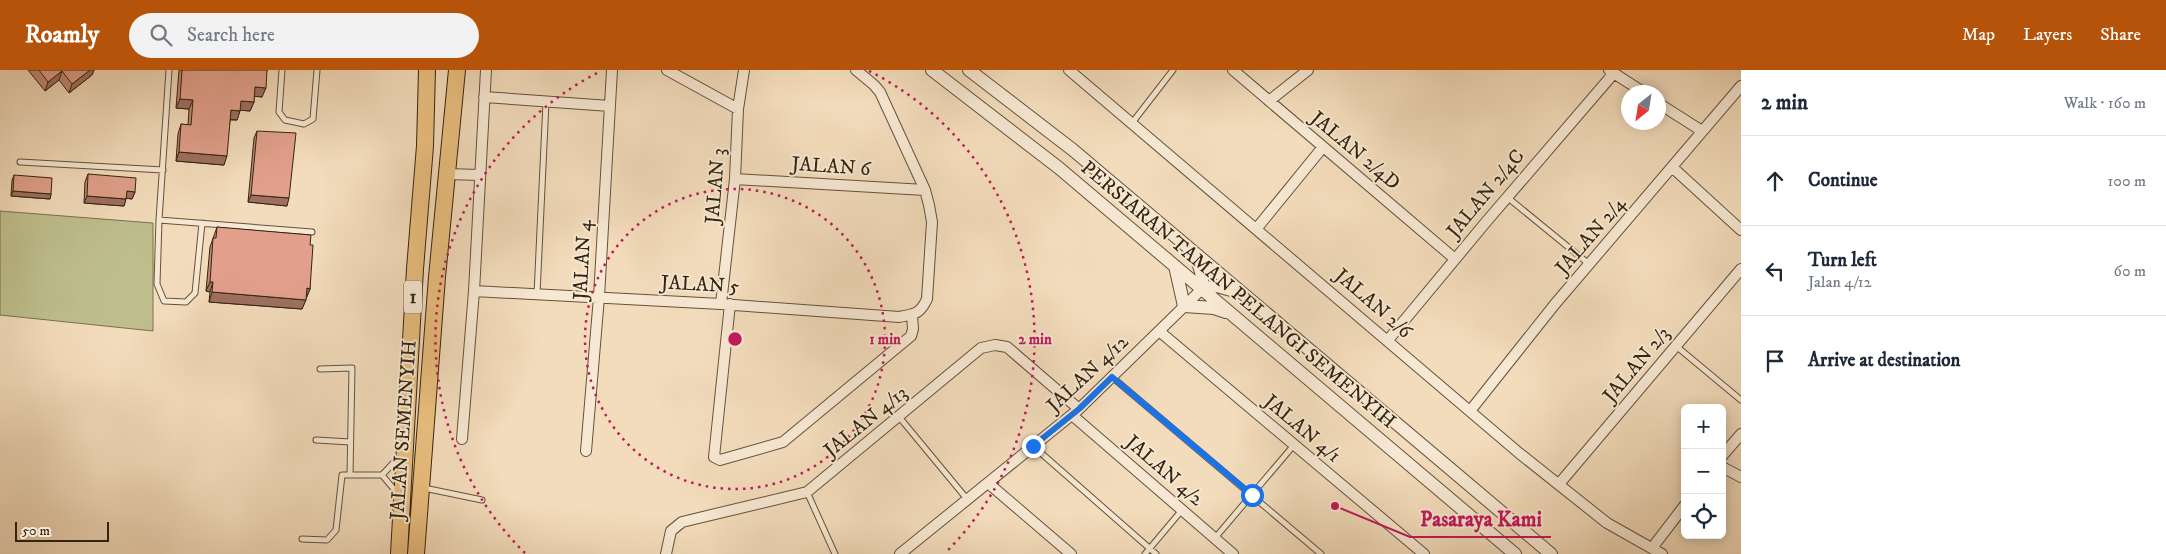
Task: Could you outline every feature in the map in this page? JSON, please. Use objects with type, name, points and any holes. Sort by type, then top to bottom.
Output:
[{"type":"main road","name":"JALAN SEMENYIH","points":[[399,554],[415,269],[425,146],[427,70]]},
{"type":"main road","name":"JALAN SEMENYIH","points":[[416,554],[437,277],[458,70]]},
{"type":"street","points":[[462,439],[474,291],[486,70]]},
{"type":"street","name":"JALAN 4","points":[[586,451],[599,297],[612,70]]},
{"type":"street","points":[[667,70],[738,109]]},
{"type":"street","name":"JALAN 3","points":[[744,70],[738,109],[735,178],[714,457],[726,460],[783,442],[910,336],[917,312]]},
{"type":"street","points":[[856,70],[874,84],[880,92],[925,190],[932,222],[927,299],[917,312]]},
{"type":"street","name":"PERSIARAN TAMAN PELANGI SEMENYIH","points":[[932,70],[1059,168],[1515,554]]},
{"type":"street","name":"PERSIARAN TAMAN PELANGI SEMENYIH","points":[[969,70],[1074,150],[1551,554]]},
{"type":"street","name":"JALAN 2/6","points":[[1069,70],[1257,228],[1519,453],[1607,523],[1662,554]]},
{"type":"street","name":"JALAN 2/4D","points":[[1233,70],[1455,259]]},
{"type":"street","points":[[1269,101],[1308,70]]},
{"type":"street","points":[[1612,72],[1632,85]]},
{"type":"street","name":"JALAN 2/4C","points":[[1388,340],[1612,72]]},
{"type":"street","name":"JALAN 2/4","points":[[1470,411],[1590,264],[1741,86]]},
{"type":"street","points":[[484,97],[610,106]]},
{"type":"street","points":[[1666,107],[1702,131]]},
{"type":"street","points":[[1257,228],[1323,147]]},
{"type":"street","points":[[1672,166],[1741,230]]},
{"type":"street","points":[[447,174],[480,175]]},
{"type":"street","name":"JALAN 6","points":[[735,178],[925,190]]},
{"type":"street","points":[[1193,251],[1203,281],[1202,289],[1217,286],[1244,294]]},
{"type":"street","points":[[1174,266],[1184,306],[1214,308],[1233,315]]},
{"type":"street","name":"JALAN 2/3","points":[[1560,484],[1741,269]]},
{"type":"street","name":"JALAN 4/12","points":[[900,554],[1075,412],[1202,289]]},
{"type":"street","name":"JALAN 5","points":[[474,291],[725,304],[899,317],[917,312]]},
{"type":"street","name":"JALAN 4/1","points":[[1159,331],[1424,554]]},
{"type":"street","name":"JALAN 4/13","points":[[666,554],[671,531],[682,522],[808,492],[900,418],[982,348],[995,345],[1007,347],[1075,412]]},
{"type":"street","name":"JALAN 4/2","points":[[1075,412],[1233,554]]},
{"type":"street","points":[[1726,451],[1741,434]]},
{"type":"street","points":[[1726,469],[1741,477]]},
{"type":"street","points":[[988,483],[1070,554]]},
{"type":"street","points":[[1652,548],[1681,510]]},
{"type":"lane","points":[[169,70],[159,220],[157,284],[164,300],[186,302],[195,293],[202,223]]},
{"type":"lane","points":[[282,70],[279,112],[285,120],[304,124],[312,118],[317,70]]},
{"type":"lane","points":[[1132,123],[1173,70]]},
{"type":"lane","points":[[537,294],[546,101]]},
{"type":"lane","points":[[20,162],[163,170]]},
{"type":"lane","points":[[1507,197],[1590,264]]},
{"type":"lane","points":[[159,220],[312,232]]},
{"type":"lane","points":[[1676,346],[1741,400]]},
{"type":"lane","points":[[320,369],[352,368],[350,475]]},
{"type":"lane","points":[[1112,377],[1321,554]]},
{"type":"lane","points":[[900,418],[968,499]]},
{"type":"lane","points":[[316,440],[350,442]]},
{"type":"lane","points":[[1215,538],[1294,444]]},
{"type":"lane","points":[[1033,446],[1156,554]]},
{"type":"lane","points":[[302,538],[327,540],[336,530],[342,475],[382,475],[390,468],[406,447]]},
{"type":"lane","points":[[382,475],[402,500]]},
{"type":"lane","points":[[421,488],[482,500]]},
{"type":"lane","points":[[808,492],[834,554]]},
{"type":"lane","points":[[1145,554],[1182,510]]},
{"type":"green space","points":[[0,211],[153,223],[153,331],[0,315]]},
{"type":"building","points":[[39,70],[90,70],[72,84],[62,71],[48,82]]},
{"type":"building","points":[[182,70],[267,70],[266,88],[255,87],[254,102],[241,101],[240,111],[231,110],[227,156],[179,152],[181,124],[191,125],[193,100],[180,99]]},
{"type":"building","points":[[257,131],[296,133],[289,198],[251,195]]},
{"type":"building","points":[[88,174],[136,178],[135,192],[127,191],[126,199],[87,196]]},
{"type":"building","points":[[14,175],[52,178],[51,194],[13,191]]},
{"type":"building","points":[[217,227],[311,235],[310,245],[313,245],[310,289],[307,288],[306,300],[212,292],[213,282],[210,282],[213,238],[216,238]]},
{"type":"place","name":"Pasaraya Kami","points":[[1335,506]]},
{"type":"route","points":[[1033,446],[1079,409],[1112,377],[1252,495]]}]
